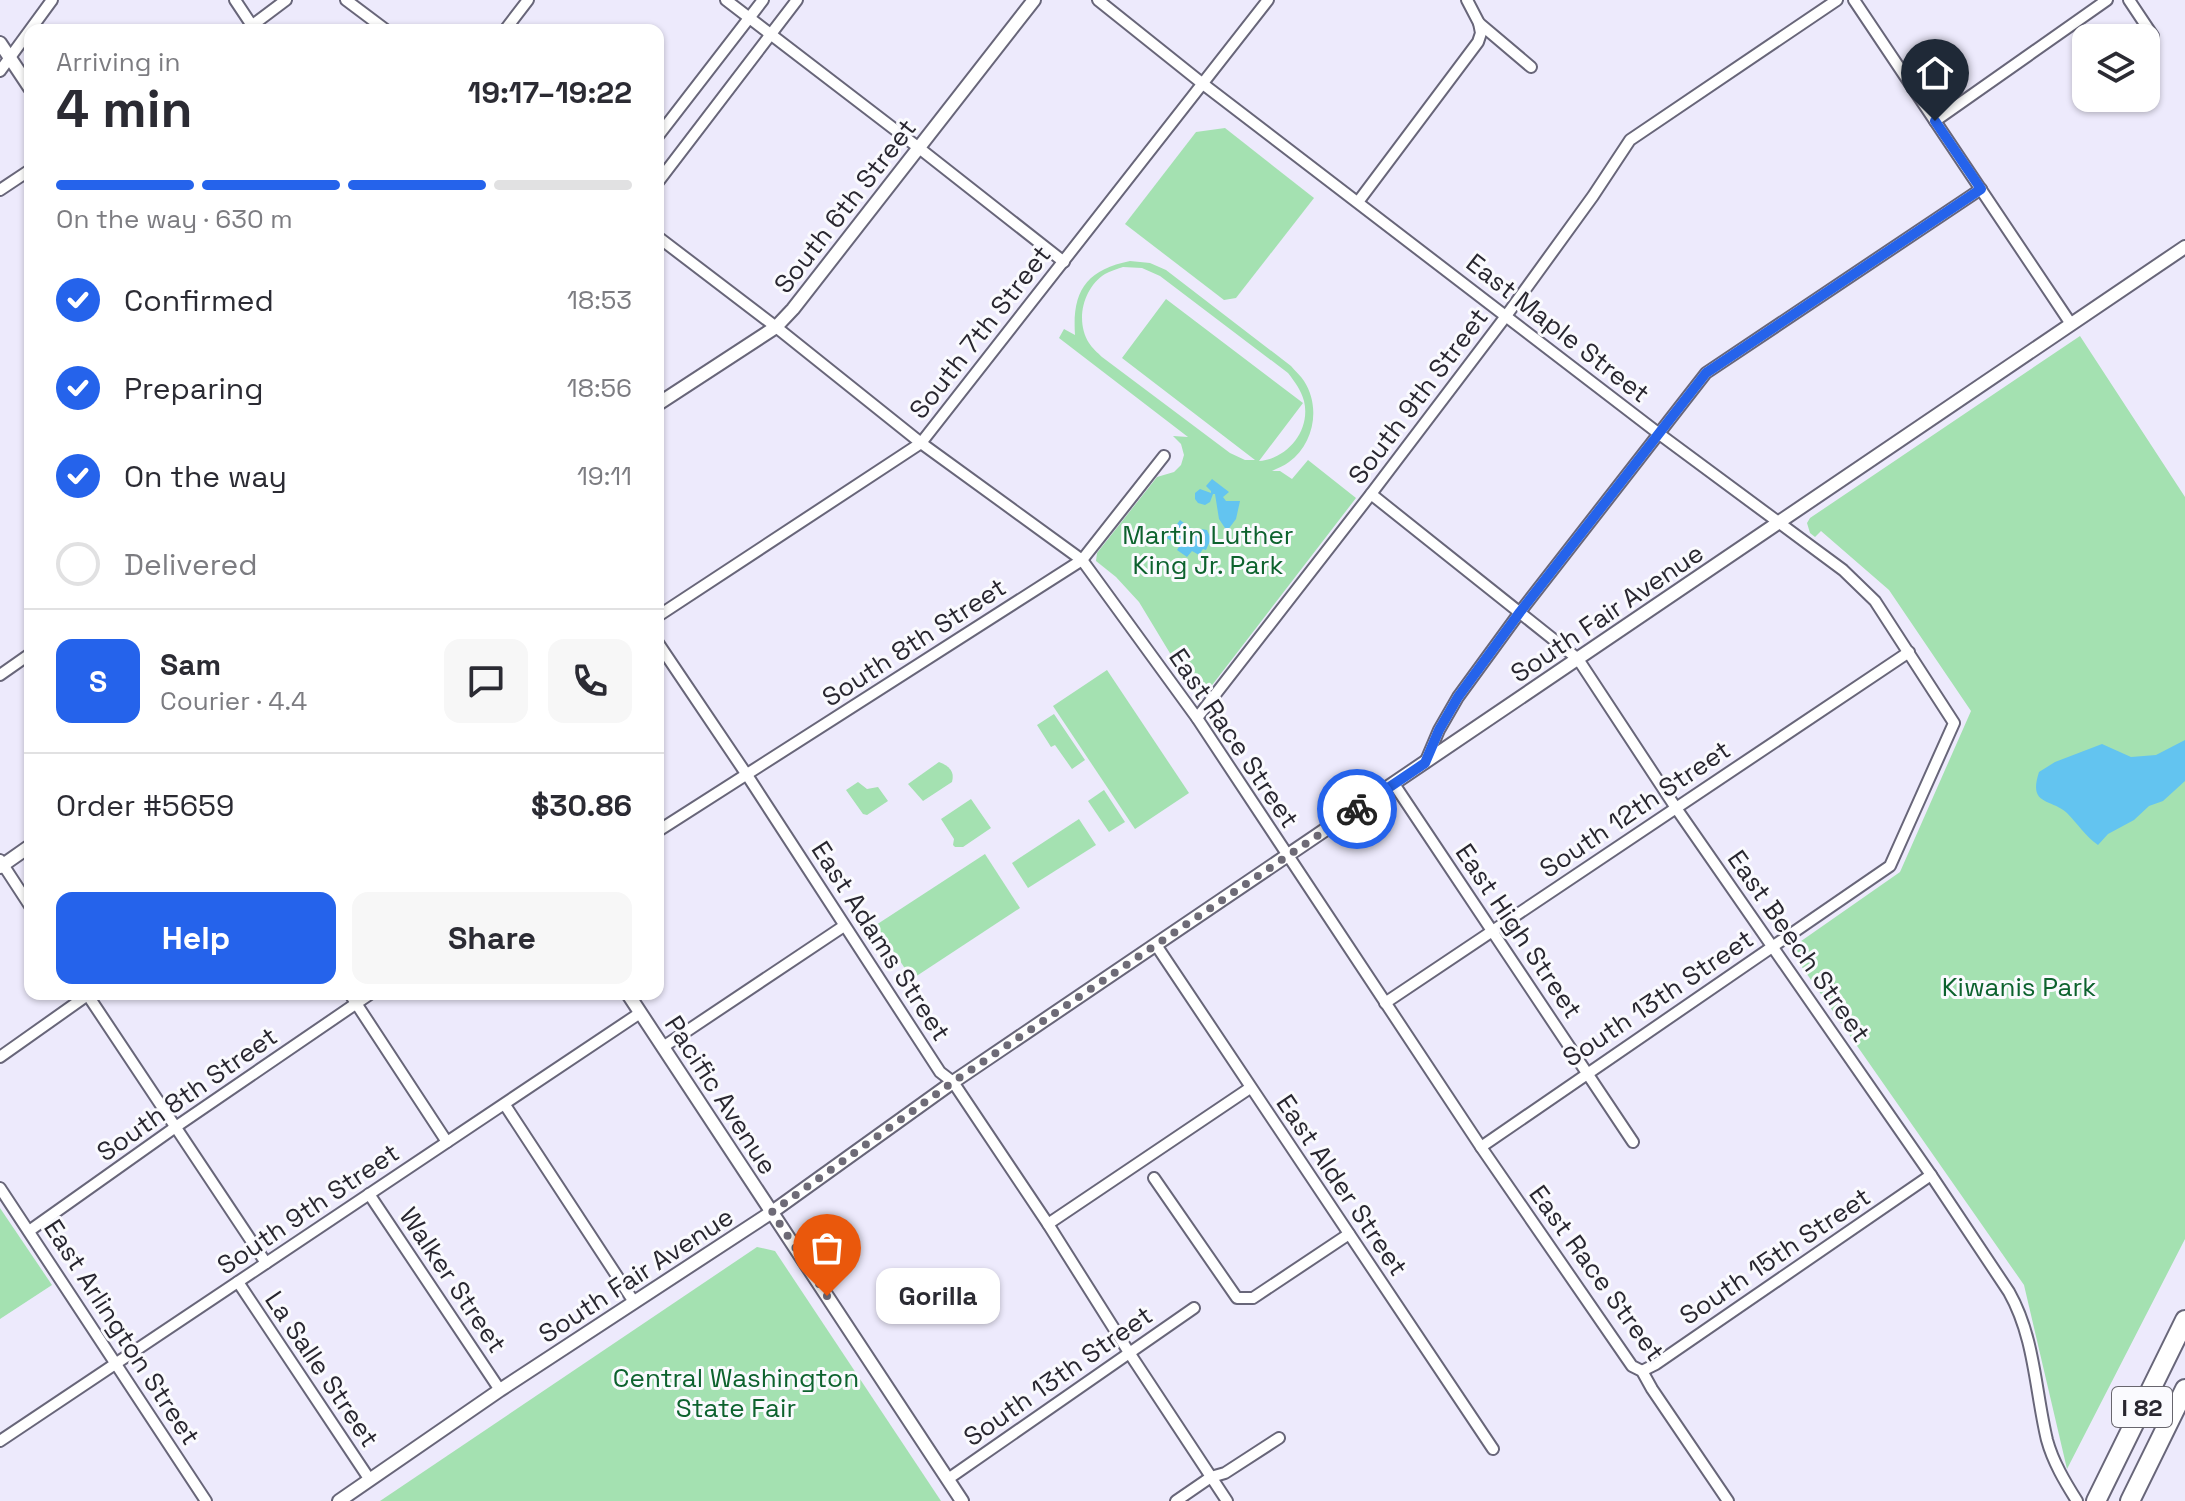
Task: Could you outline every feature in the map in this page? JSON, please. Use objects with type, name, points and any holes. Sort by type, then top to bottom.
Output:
[{"type":"highway","name":"I 82","points":[[2098,1497],[2185,1320]]},
{"type":"highway","name":"I 82","points":[[2130,1501],[2185,1389]]},
{"type":"street","points":[[34,24],[52,0]]},
{"type":"street","points":[[235,0],[248,24]]},
{"type":"street","points":[[257,24],[286,0]]},
{"type":"street","points":[[346,0],[378,24]]},
{"type":"street","points":[[510,24],[528,0]]},
{"type":"street","points":[[726,0],[1064,262]]},
{"type":"street","points":[[664,128],[763,0]]},
{"type":"street","points":[[664,174],[797,0]]},
{"type":"street","name":"South 6th Street","points":[[664,400],[776,327],[793,309],[1034,0]]},
{"type":"street","name":"East Maple Street","points":[[1098,0],[1658,433],[1843,570],[1875,601],[1954,723]]},
{"type":"street","name":"South 7th Street","points":[[664,612],[921,443],[1268,0]]},
{"type":"street","points":[[1358,202],[1478,42],[1481,33],[1479,23],[1467,0]]},
{"type":"street","name":"South 9th Street","points":[[1197,718],[1506,316],[1630,140],[1837,0]]},
{"type":"street","points":[[1854,0],[2071,324]]},
{"type":"street","points":[[1935,121],[2107,0]]},
{"type":"street","points":[[2129,0],[2145,24]]},
{"type":"street","points":[[1479,23],[1531,67]]},
{"type":"street","points":[[0,71],[24,37]]},
{"type":"street","points":[[0,43],[24,79]]},
{"type":"street","points":[[0,190],[24,174]]},
{"type":"street","points":[[1425,763],[1458,697],[1520,612],[1706,373],[1981,189]]},
{"type":"street","name":"East Race Street","points":[[664,242],[921,443],[1082,560],[1197,718],[1481,1147],[1632,1366],[1642,1371],[1728,1501]]},
{"type":"street","name":"South Fair Avenue","points":[[339,1501],[500,1390],[772,1212],[953,1082],[2185,247]]},
{"type":"street","name":"South 8th Street","points":[[664,827],[1082,560],[1164,456]]},
{"type":"street","name":"East Beech Street","points":[[1371,494],[1578,659],[1676,808],[1931,1175],[2019,1310],[2028,1338],[2048,1442],[2060,1472],[2077,1501]]},
{"type":"street","name":"East Adams Street","points":[[664,652],[940,1072],[953,1082],[1048,1224],[1227,1501]]},
{"type":"street","name":"South 12th Street","points":[[1385,1003],[1909,652]]},
{"type":"street","points":[[0,675],[24,658]]},
{"type":"street","name":"South 13th Street","points":[[1481,1147],[1890,866],[1954,723]]},
{"type":"street","name":"East High Street","points":[[1394,784],[1633,1142]]},
{"type":"street","points":[[24,850],[1,864],[24,897]]},
{"type":"street","points":[[663,1047],[844,926]]},
{"type":"street","name":"East Alder Street","points":[[1156,945],[1493,1449]]},
{"type":"street","points":[[0,1057],[80,1000]]},
{"type":"street","name":"La Salle Street","points":[[92,1000],[266,1263]]},
{"type":"street","name":"South 8th Street","points":[[29,1231],[352,1000]]},
{"type":"street","points":[[354,1000],[447,1142]]},
{"type":"street","name":"Pacific Avenue","points":[[632,1000],[962,1501]]},
{"type":"street","name":"South 9th Street","points":[[0,1441],[640,1013]]},
{"type":"street","points":[[1048,1224],[1250,1088]]},
{"type":"street","points":[[505,1105],[634,1302]]},
{"type":"street","name":"South 15th Street","points":[[1642,1371],[1931,1175]]},
{"type":"street","points":[[1154,1178],[1237,1298],[1253,1298],[1349,1234]]},
{"type":"street","name":"East Arlington Street","points":[[0,1188],[206,1501]]},
{"type":"street","name":"Walker Street","points":[[369,1194],[500,1390]]},
{"type":"street","name":"La Salle Street","points":[[238,1282],[370,1480]]},
{"type":"street","name":"South 13th Street","points":[[948,1479],[1194,1308]]},
{"type":"street","points":[[1176,1501],[1279,1438]]},
{"type":"green space","points":[[1225,128],[1314,198],[1236,298],[1224,300],[1125,224],[1196,132]]},
{"type":"green space","name":"Martin Luther King Jr. Park","points":[[1130,261],[1150,263],[1166,270],[1291,366],[1309,391],[1312,424],[1298,454],[1272,471],[1280,471],[1292,479],[1308,460],[1356,498],[1206,693],[1191,688],[1139,602],[1096,561],[1097,553],[1157,477],[1174,472],[1181,465],[1184,455],[1181,444],[1173,436],[1188,437],[1059,338],[1064,329],[1075,335],[1076,306],[1085,285],[1102,270]],"holes":[[[1123,267],[1142,268],[1160,276],[1288,373],[1301,393],[1305,412],[1300,432],[1288,449],[1259,461],[1303,403],[1166,299],[1122,358],[1255,460],[1245,460],[1230,453],[1092,347],[1082,325],[1084,306],[1091,288],[1111,271]]]},
{"type":"green space","name":"Kiwanis Park","points":[[2080,336],[2185,497],[2185,1239],[2067,1469],[2024,1285],[1795,957],[1794,946],[1900,872],[1971,711],[1889,590],[1821,531],[1815,537],[1810,533],[1807,523],[1810,518]]},
{"type":"green space","points":[[1107,670],[1189,793],[1135,829],[1053,706]]},
{"type":"green space","points":[[1054,714],[1085,760],[1072,769],[1055,745],[1051,747],[1037,725]]},
{"type":"green space","points":[[939,762],[950,769],[952,782],[923,801],[908,784]]},
{"type":"green space","points":[[858,782],[867,789],[878,787],[888,801],[867,815],[863,814],[846,790]]},
{"type":"green space","points":[[1104,790],[1125,822],[1109,832],[1088,801]]},
{"type":"green space","points":[[971,799],[991,828],[963,847],[955,847],[954,839],[941,819]]},
{"type":"green space","points":[[1079,819],[1096,845],[1028,888],[1012,863]]},
{"type":"green space","points":[[985,854],[1020,908],[912,979],[876,925]]},
{"type":"green space","points":[[0,1208],[52,1285],[0,1319]]},
{"type":"green space","name":"Central Washington State Fair","points":[[757,1247],[775,1251],[941,1501],[380,1501]]},
{"type":"water","points":[[1212,479],[1229,492],[1223,497],[1226,501],[1240,501],[1236,519],[1227,531],[1219,519],[1215,494],[1205,505],[1195,499],[1195,493],[1200,489],[1211,493],[1206,486]]},
{"type":"water","points":[[1180,520],[1196,532],[1207,530],[1211,539],[1206,550],[1203,549],[1199,555],[1192,551],[1187,557],[1177,550],[1182,542],[1178,539],[1174,543],[1167,538]]},
{"type":"water","points":[[2185,740],[2185,781],[2163,801],[2149,806],[2134,820],[2108,834],[2098,845],[2067,813],[2042,800],[2036,791],[2039,772],[2055,762],[2102,744],[2131,757],[2156,755]]},
{"type":"way so far","points":[[827,1296],[772,1212],[953,1082],[1357,809]]},
{"type":"place","name":"Gorilla","points":[[827,1296]]},
{"type":"route","points":[[1357,809],[1425,763],[1458,697],[1520,612],[1706,373],[1981,189],[1935,121]]}]
